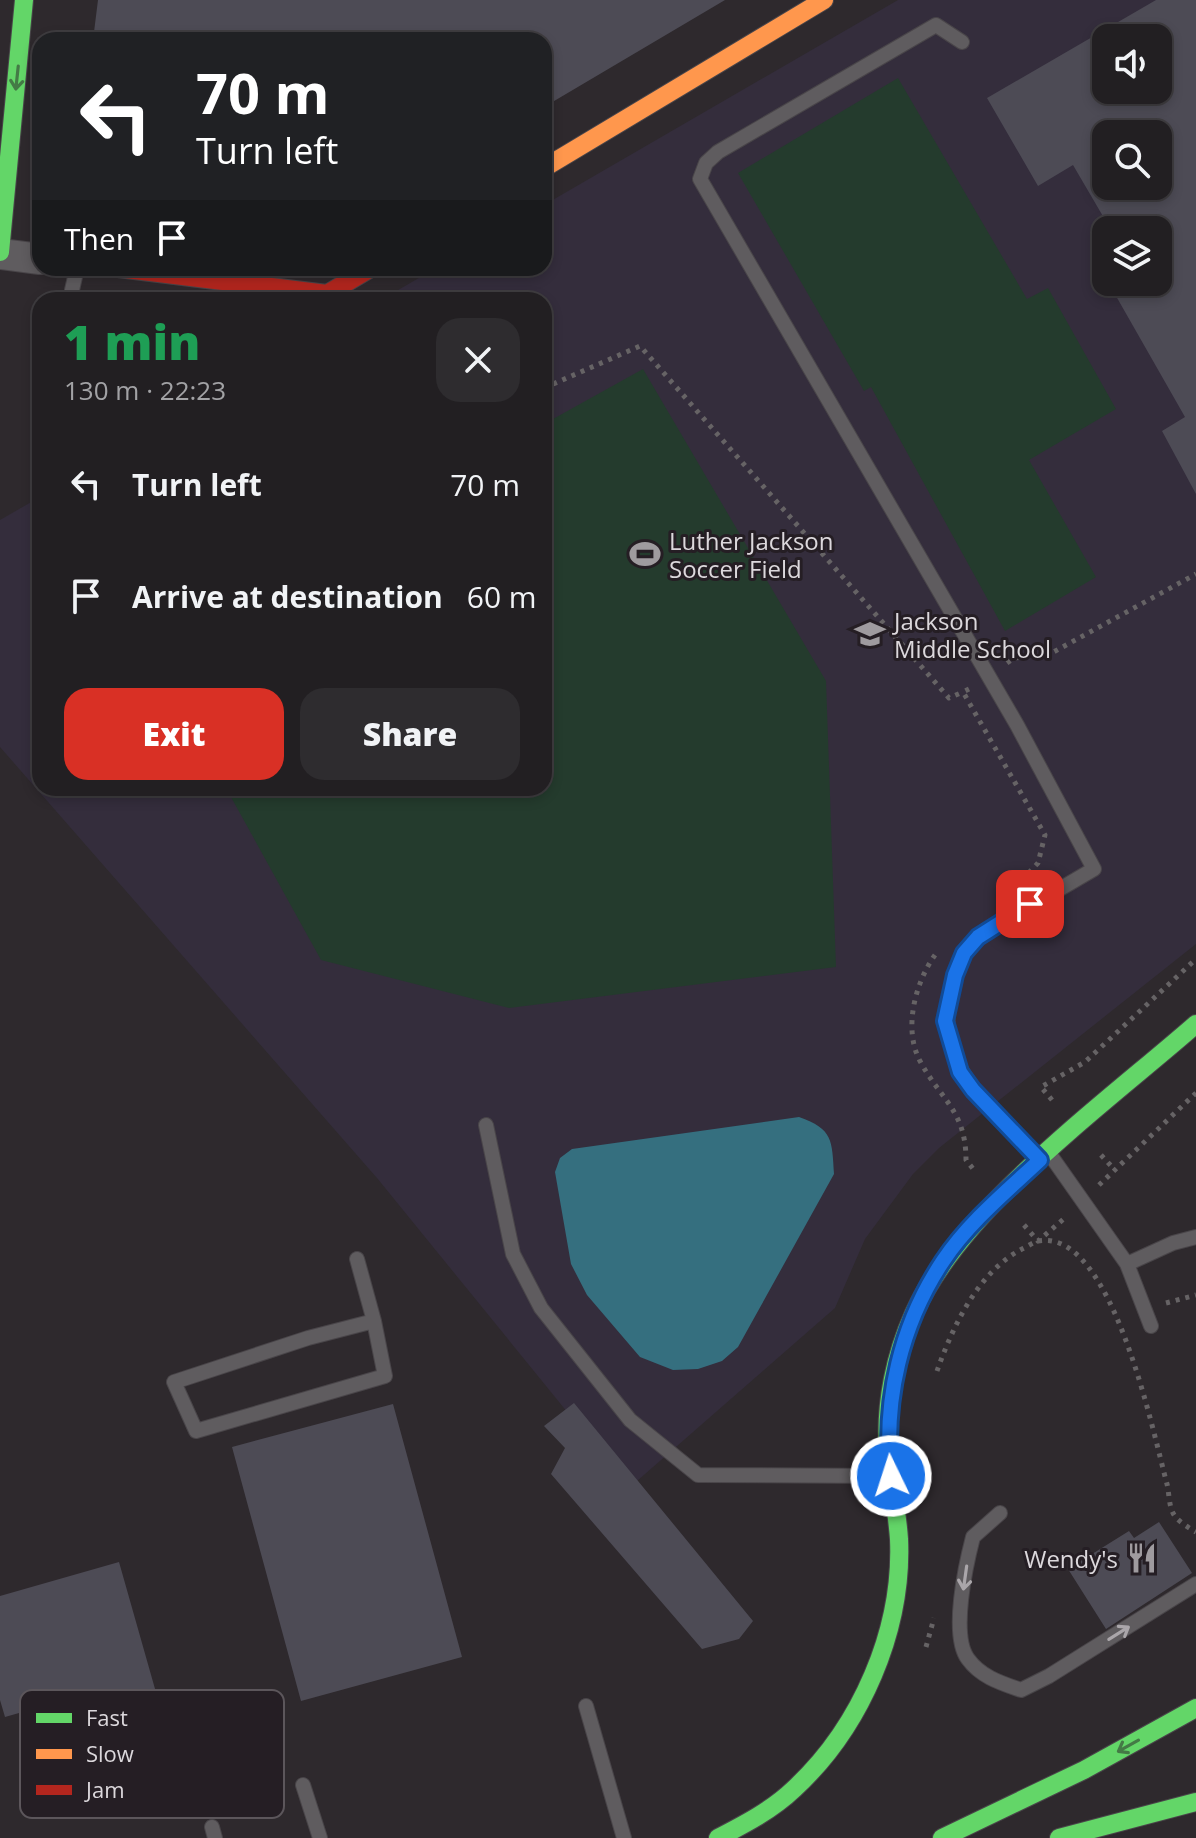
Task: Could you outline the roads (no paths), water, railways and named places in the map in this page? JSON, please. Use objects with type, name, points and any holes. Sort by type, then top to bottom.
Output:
[{"type":"street","points":[[24,0],[0,253],[32,258]]},
{"type":"street","points":[[552,163],[824,0]]},
{"type":"street","points":[[148,276],[163,280],[304,292]]},
{"type":"street","points":[[330,292],[357,276]]},
{"type":"street","points":[[718,1838],[767,1810],[799,1784],[834,1746],[871,1683],[897,1599],[899,1548],[888,1445],[891,1395],[903,1345],[922,1297],[944,1259],[979,1218],[1044,1156],[1196,1024]]},
{"type":"street","points":[[942,1838],[1084,1770],[1196,1708]]},
{"type":"street","points":[[1059,1838],[1196,1802]]},
{"type":"lane","points":[[962,42],[936,25],[718,152],[706,163],[700,179],[1017,725],[1094,869],[978,937],[964,953],[945,1021],[960,1072],[973,1090],[1044,1156],[1127,1264],[1151,1326]]},
{"type":"lane","points":[[72,290],[75,276]]},
{"type":"lane","points":[[486,1125],[513,1254],[541,1308],[630,1420],[698,1475],[891,1476]]},
{"type":"lane","points":[[1127,1264],[1173,1243],[1196,1237]]},
{"type":"lane","points":[[357,1259],[374,1321],[385,1376],[196,1431],[174,1382],[308,1338],[374,1321]]},
{"type":"lane","points":[[1000,1513],[973,1537],[959,1619],[966,1657],[988,1678],[1021,1690],[1049,1676],[1196,1584]]},
{"type":"lane","points":[[586,1706],[624,1838]]},
{"type":"lane","points":[[303,1785],[320,1838]]},
{"type":"water","points":[[799,1117],[819,1126],[828,1137],[834,1174],[738,1347],[722,1361],[698,1369],[673,1370],[640,1357],[587,1295],[571,1264],[555,1172],[560,1158],[572,1149]]},
{"type":"place","name":"Luther Jackson Soccer Field","points":[[645,554]]},
{"type":"place","name":"Jackson Middle School","points":[[870,634]]},
{"type":"place","name":"Wendy's","points":[[1142,1558]]}]
